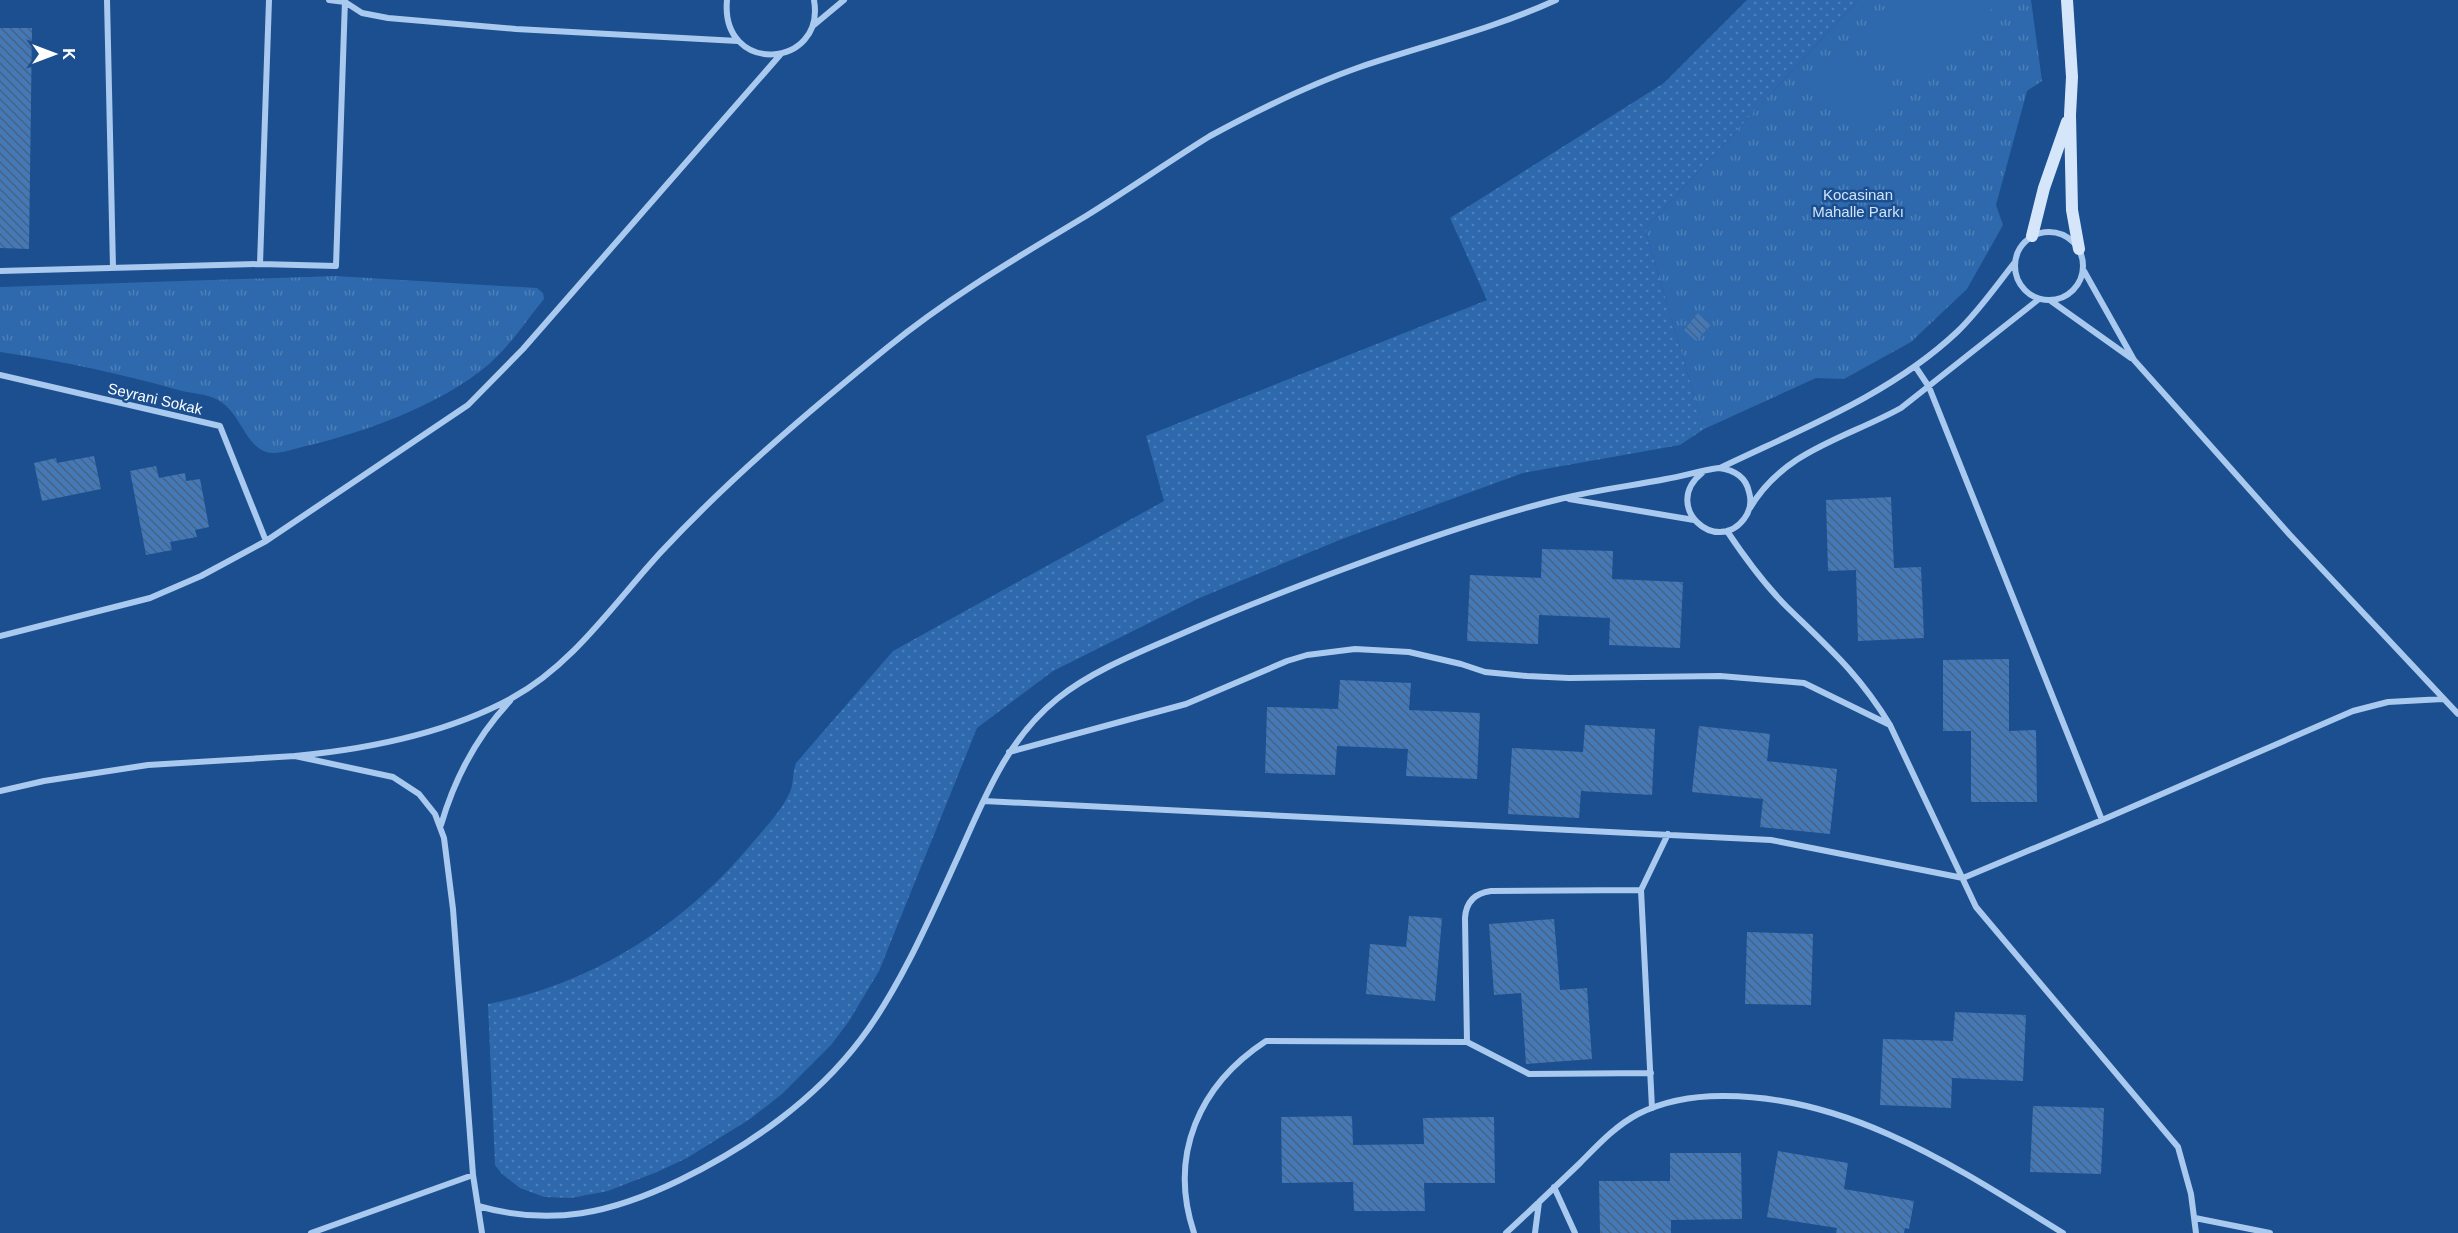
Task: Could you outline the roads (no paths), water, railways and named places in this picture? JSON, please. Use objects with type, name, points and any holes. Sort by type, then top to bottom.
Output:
[{"type":"street","points":[[107,0],[113,268]]},
{"type":"street","points":[[260,264],[269,0]]},
{"type":"street","points":[[328,0],[346,1],[363,13],[388,18],[516,29],[738,41]]},
{"type":"street","points":[[727,0],[726,15],[729,29],[738,41],[757,53],[780,55]]},
{"type":"street","points":[[0,636],[150,598],[201,576],[266,541],[468,405],[523,349],[780,55],[794,49],[806,39],[813,25],[816,10],[814,0]]},
{"type":"street","points":[[813,25],[844,0]]},
{"type":"street","points":[[0,791],[85,774],[148,765],[342,751],[400,739],[474,715],[513,698],[576,647],[662,551],[764,452],[889,345],[975,284],[1210,136],[1247,116],[1314,85],[1358,68],[1507,20],[1556,0]]},
{"type":"street","points":[[2067,0],[2073,77],[2070,115],[2073,210],[2084,271],[2134,360],[2290,535],[2458,714]]},
{"type":"street","points":[[0,271],[260,264],[336,266],[346,1]]},
{"type":"street","points":[[2032,236],[2044,188],[2070,115]]},
{"type":"street","points":[[478,1206],[499,1212],[539,1217],[576,1215],[616,1206],[690,1176],[767,1129],[792,1109],[840,1065],[880,1013],[934,910],[1008,753],[1029,725],[1061,695],[1090,678],[1160,644],[1264,599],[1482,519],[1562,498],[1719,468],[1855,403],[1915,366],[1975,314],[2015,262],[2024,243],[2032,236],[2053,231],[2063,234],[2079,249]]},
{"type":"street","points":[[2015,262],[2020,284],[2028,293],[2038,299],[2051,301],[2073,292],[2084,271]]},
{"type":"street","points":[[1562,498],[1694,520],[1709,530],[1727,531],[1735,527],[1747,514],[1774,476],[1816,447],[1876,422],[1901,408],[2038,299]]},
{"type":"street","points":[[2051,301],[2134,360]]},
{"type":"street","points":[[1915,366],[1929,387],[2102,820]]},
{"type":"street","name":"Seyrani Sokak","points":[[0,375],[220,426],[266,541]]},
{"type":"street","points":[[0,383],[11,378]]},
{"type":"street","points":[[1719,468],[1728,469],[1743,479],[1750,496],[1747,514]]},
{"type":"street","points":[[1694,520],[1690,513],[1687,495],[1695,478],[1702,472]]},
{"type":"street","points":[[1727,531],[1764,582],[1848,666],[1876,701],[1890,725],[1976,907],[2178,1147],[2191,1194],[2196,1233]]},
{"type":"street","points":[[1008,753],[1186,704],[1287,661],[1307,655],[1348,650],[1409,652],[1461,663],[1485,672],[1527,676],[1569,678],[1720,676],[1804,683],[1890,725]]},
{"type":"street","points":[[441,825],[459,773],[472,749],[484,731],[513,698]]},
{"type":"street","points":[[984,801],[1771,840],[1963,878],[2353,711],[2388,702],[2443,699]]},
{"type":"street","points":[[295,756],[393,777],[419,794],[428,803],[441,825],[453,909],[473,1175],[482,1233]]},
{"type":"street","points":[[1652,1108],[1641,890],[1668,834]]},
{"type":"street","points":[[1467,1042],[1465,910],[1472,898],[1491,891],[1641,890]]},
{"type":"street","points":[[1194,1233],[1185,1198],[1184,1177],[1191,1136],[1208,1097],[1233,1065],[1266,1041],[1467,1042],[1529,1074],[1651,1072]]},
{"type":"street","points":[[1506,1233],[1622,1124],[1652,1108],[1691,1098],[1736,1096],[1773,1099],[1817,1108],[1849,1118],[1911,1144],[2063,1233]]},
{"type":"street","points":[[311,1233],[473,1175]]},
{"type":"street","points":[[1554,1187],[1575,1233]]},
{"type":"street","points":[[1536,1233],[1539,1202]]},
{"type":"street","points":[[2195,1218],[2270,1233]]},
{"type":"park label","name":"Kocasinan Mahalle Parkı","points":[[1858,204]]}]
